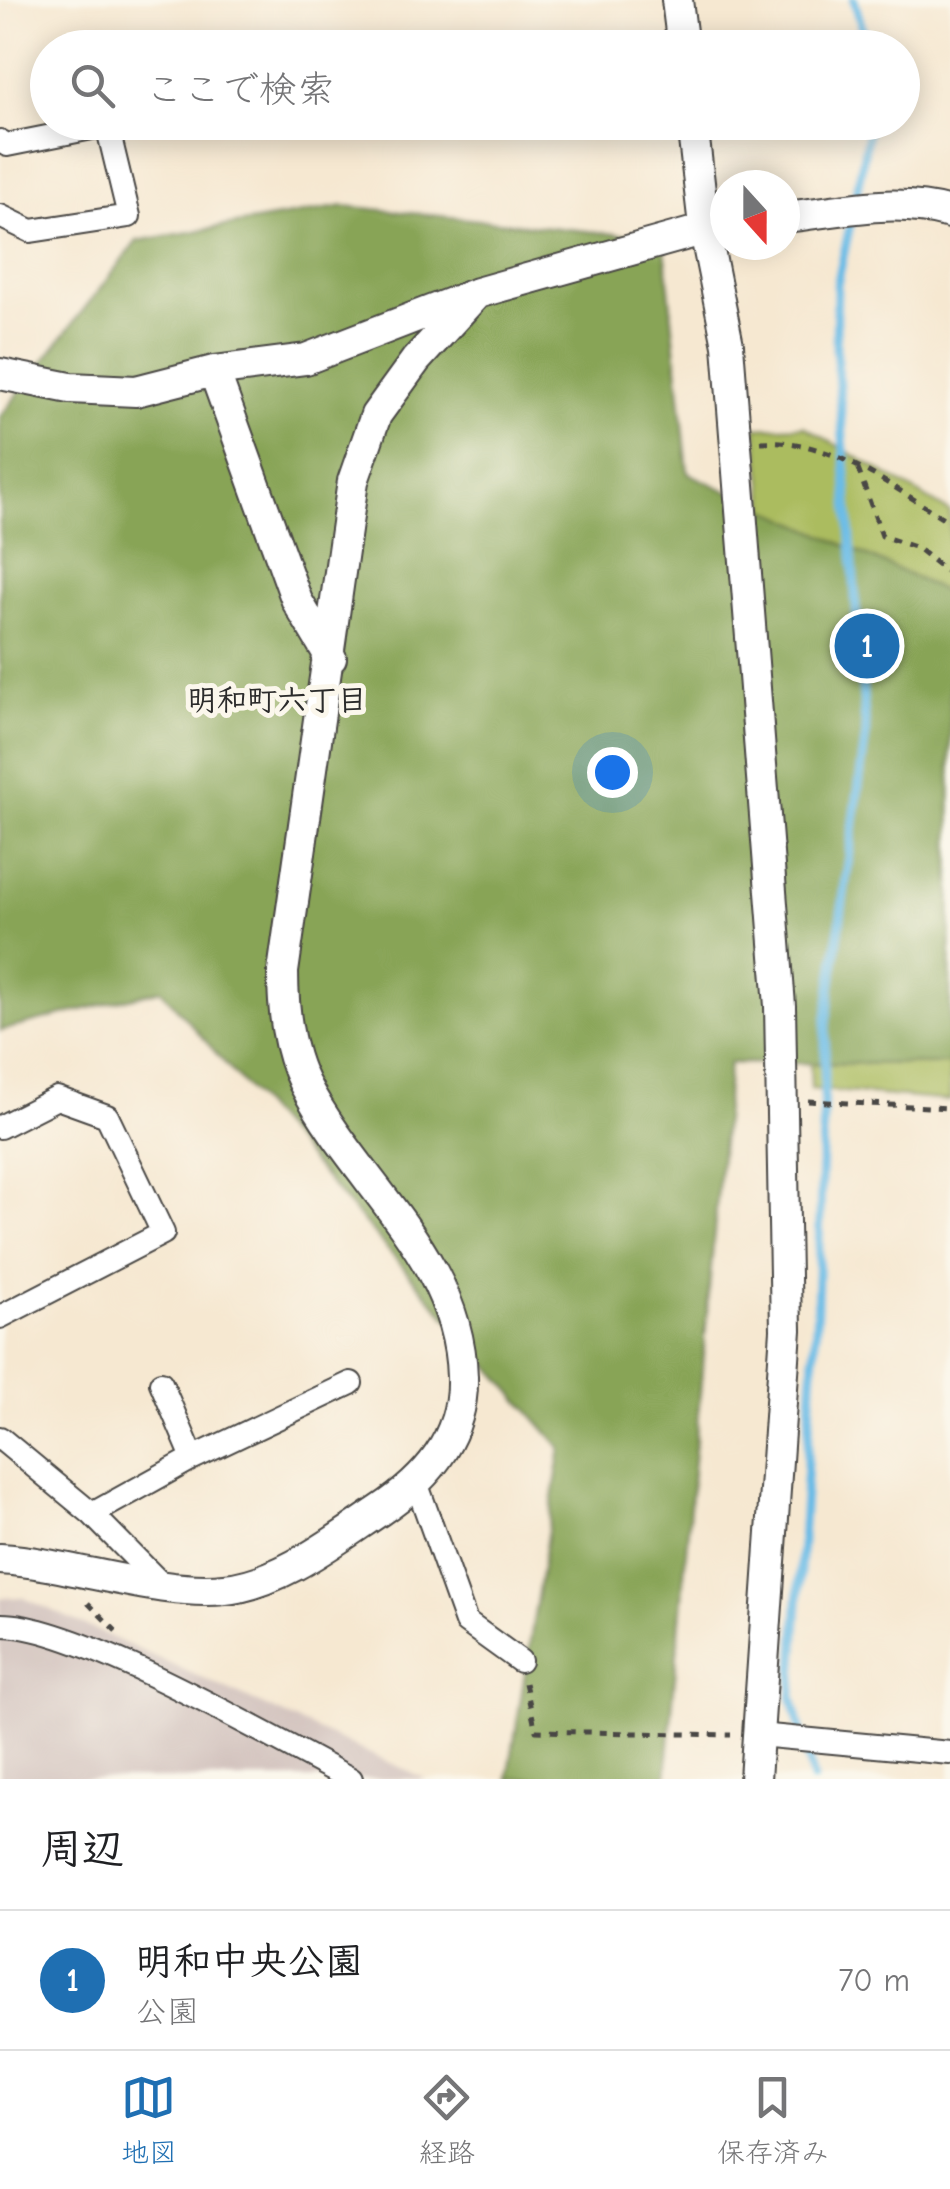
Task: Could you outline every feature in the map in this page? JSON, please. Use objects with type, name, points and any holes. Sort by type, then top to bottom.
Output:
[{"type":"street","points":[[677,0],[681,30]]},
{"type":"street","points":[[0,141],[8,145],[32,140]]},
{"type":"street","points":[[0,216],[32,231],[128,216],[110,140]]},
{"type":"street","points":[[696,140],[710,203]]},
{"type":"street","points":[[800,215],[884,204],[918,204],[950,213]]},
{"type":"street","points":[[0,374],[70,388],[136,391],[214,371],[306,359],[477,293],[710,226]]},
{"type":"street","points":[[719,260],[738,444],[780,1006],[786,1330],[755,1779]]},
{"type":"street","points":[[0,1559],[46,1561],[161,1584],[224,1590],[271,1576],[417,1485],[456,1423],[463,1394],[462,1347],[453,1309],[427,1260],[304,1082],[290,1048],[283,972],[331,658],[353,481],[376,416],[416,360],[477,293]]},
{"type":"street","points":[[214,371],[297,601],[331,658]]},
{"type":"street","points":[[0,1127],[57,1098],[107,1116],[163,1232],[0,1316]]},
{"type":"street","points":[[161,1383],[193,1458]]},
{"type":"street","points":[[92,1514],[193,1458],[350,1383]]},
{"type":"street","points":[[0,1438],[92,1514],[161,1584]]},
{"type":"street","points":[[417,1485],[466,1622],[520,1661]]},
{"type":"street","points":[[0,1625],[20,1624],[71,1641],[351,1779]]},
{"type":"street","points":[[760,1735],[950,1753]]},
{"type":"path","points":[[738,444],[789,440],[856,466],[950,522]]},
{"type":"path","points":[[856,466],[882,536],[917,548],[950,574]]},
{"type":"path","points":[[782,1099],[950,1108]]},
{"type":"path","points":[[84,1600],[123,1638]]},
{"type":"path","points":[[520,1661],[536,1731],[760,1735]]},
{"type":"shaded area","points":[[22,1597],[426,1779],[0,1779],[0,1598]]},
{"type":"green space","points":[[344,206],[664,239],[688,473],[950,594],[950,1064],[729,1063],[666,1779],[508,1779],[561,1448],[161,990],[0,1031],[0,417],[137,241]]},
{"type":"green space","points":[[804,426],[950,512],[950,1101],[811,1089],[800,781],[756,428]]},
{"type":"waterway","points":[[854,0],[863,30]]},
{"type":"waterway","points":[[855,201],[867,140]]},
{"type":"waterway","points":[[813,1779],[792,1696],[817,1309],[826,1025],[866,734],[836,346],[837,285],[852,216]]},
{"type":"place","name":"明和中央公園","points":[[867,646]]},
{"type":"district","name":"明和町六丁目","points":[[277,700]]}]
